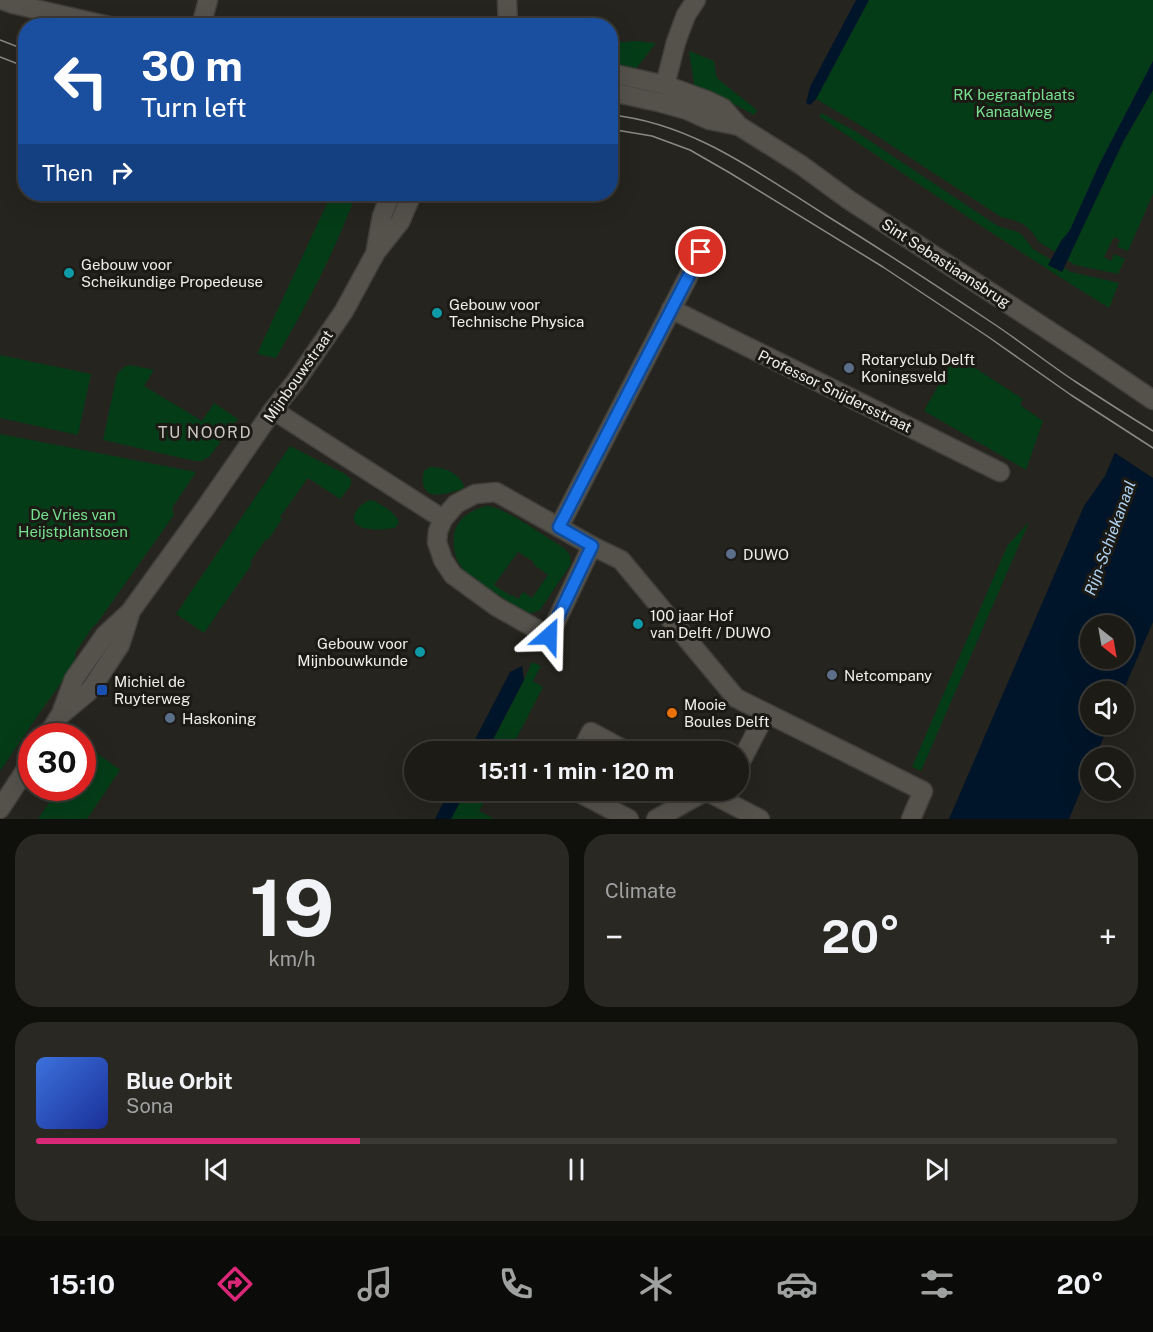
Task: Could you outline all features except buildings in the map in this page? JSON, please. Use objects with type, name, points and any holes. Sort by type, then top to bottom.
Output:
[{"type":"street","points":[[2,0],[74,18]]},
{"type":"street","points":[[203,18],[208,0]]},
{"type":"street","points":[[507,0],[508,18]]},
{"type":"street","points":[[661,93],[682,24],[696,0]]},
{"type":"street","points":[[618,76],[661,93]]},
{"type":"street","points":[[618,94],[661,93]]},
{"type":"street","name":"Sint Sebastiaansbrug","points":[[661,93],[706,100],[723,108],[739,126],[1153,400]]},
{"type":"street","name":"Mijnbouwstraat","points":[[376,252],[382,216],[388,201]]},
{"type":"street","name":"Mijnbouwstraat","points":[[55,723],[61,714],[93,686],[120,645],[130,612],[344,312],[376,252],[400,222],[409,201]]},
{"type":"street","points":[[559,527],[701,252]]},
{"type":"street","name":"Professor Snijdersstraat","points":[[671,309],[1000,472]]},
{"type":"street","points":[[273,410],[443,519]]},
{"type":"street","points":[[592,546],[549,636],[497,608],[453,575],[443,560],[436,542],[443,519],[456,504],[475,494],[496,492],[621,561],[736,698],[923,790],[911,819]]},
{"type":"street","points":[[749,746],[766,713]]},
{"type":"street","points":[[586,741],[591,732],[608,741]]},
{"type":"street","points":[[0,809],[18,781]]},
{"type":"street","points":[[595,801],[629,819]]},
{"type":"street","points":[[656,819],[688,801]]},
{"type":"street","points":[[725,801],[760,819]]},
{"type":"green space","name":"RK begraafplaats Kanaalweg","points":[[869,0],[1153,0],[1153,61],[1099,165],[1070,230],[1055,252],[1039,242],[1023,224],[1001,217],[816,99]]},
{"type":"green space","points":[[618,42],[656,43],[635,70],[627,70],[618,64]]},
{"type":"green space","points":[[689,51],[714,61],[718,79],[757,110],[754,115],[730,102],[693,87]]},
{"type":"green space","points":[[1153,90],[1153,194],[1128,251],[1117,247],[1120,240],[1114,237],[1104,257],[1111,261],[1114,254],[1125,259],[1118,274],[1075,265],[1067,260],[1123,142]]},
{"type":"green space","points":[[821,113],[855,131],[998,226],[1018,232],[1033,249],[1051,260],[1049,265],[1061,272],[1064,268],[1071,272],[1119,283],[1109,308],[891,166],[820,117]]},
{"type":"green space","points":[[328,201],[353,201],[320,278],[276,358],[257,354]]},
{"type":"green space","points":[[0,355],[91,374],[78,435],[0,418]]},
{"type":"green space","points":[[955,355],[1023,399],[1020,405],[1043,421],[1026,470],[924,411]]},
{"type":"green space","points":[[130,365],[154,370],[144,386],[202,421],[214,403],[238,419],[209,457],[195,461],[103,440],[117,374]]},
{"type":"green space","name":"De Vries van Heijstplantsoen","points":[[0,434],[196,472],[172,508],[174,515],[75,653],[74,657],[78,660],[33,723],[18,723],[18,745],[0,771]]},
{"type":"green space","points":[[290,446],[345,474],[351,479],[351,485],[340,499],[308,478],[204,633],[176,614]]},
{"type":"green space","points":[[430,467],[445,469],[454,474],[462,481],[463,489],[440,494],[428,492],[424,488],[423,481],[424,471]]},
{"type":"green space","points":[[372,500],[384,506],[398,519],[399,523],[395,528],[369,529],[356,524],[354,516],[359,507]]},
{"type":"green space","points":[[487,506],[515,517],[564,548],[570,555],[571,564],[540,610],[532,613],[524,612],[473,579],[459,563],[454,548],[457,525],[472,511]],"holes":[[[518,552],[534,562],[533,564],[548,575],[532,598],[523,592],[518,599],[494,585]]]},
{"type":"green space","points":[[1029,522],[921,771],[912,767],[1008,545]]},
{"type":"green space","points":[[532,662],[541,666],[533,681],[543,687],[515,741],[493,741]]},
{"type":"green space","points":[[96,753],[120,770],[87,819],[38,819],[50,801],[96,801]]},
{"type":"green space","points":[[461,801],[484,801],[479,811],[494,819],[451,819]]},
{"type":"water","points":[[856,0],[869,0],[816,99],[810,105],[806,103],[810,87]]},
{"type":"water","points":[[1153,61],[1153,90],[1123,142],[1062,272],[1048,265],[1070,230],[1099,165]]},
{"type":"water","name":"Rijn-Schiekanaal","points":[[1153,362],[1153,622],[1134,666],[1134,615],[1080,615],[1080,669],[1133,669],[1127,681],[1080,681],[1080,735],[1105,735],[1099,747],[1080,747],[1080,792],[1069,819],[949,819],[1084,506],[1105,476]]},
{"type":"water","points":[[522,666],[524,680],[492,741],[474,741],[510,672]]},
{"type":"water","points":[[444,801],[461,801],[451,819],[435,819]]},
{"type":"pier","points":[[1153,359],[1153,478],[1112,451],[1150,361]]},
{"type":"tram line","points":[[0,40],[18,47]]},
{"type":"tram line","points":[[0,57],[18,64]]},
{"type":"tram line","points":[[618,116],[669,128],[697,139],[750,167],[1002,329],[1076,382],[1153,431]]},
{"type":"tram line","points":[[618,130],[652,136],[690,150],[730,173],[883,267],[1153,448]]},
{"type":"place","name":"Gebouw voor Scheikundige Propedeuse","points":[[69,273]]},
{"type":"place","name":"Gebouw voor Technische Physica","points":[[437,313]]},
{"type":"place","name":"Rotaryclub Delft Koningsveld","points":[[849,368]]},
{"type":"place","name":"DUWO","points":[[731,554]]},
{"type":"place","name":"100 jaar Hof van Delft / DUWO","points":[[638,624]]},
{"type":"place","name":"Gebouw voor Mijnbouwkunde","points":[[420,652]]},
{"type":"place","name":"Netcompany","points":[[832,675]]},
{"type":"place","name":"Michiel de Ruyterweg","points":[[102,690]]},
{"type":"place","name":"Mooie Boules Delft","points":[[672,713]]},
{"type":"place","name":"Haskoning","points":[[170,718]]},
{"type":"district","name":"TU NOORD","points":[[205,432]]},
{"type":"route","points":[[549,636],[592,546],[559,527],[701,252]]}]
